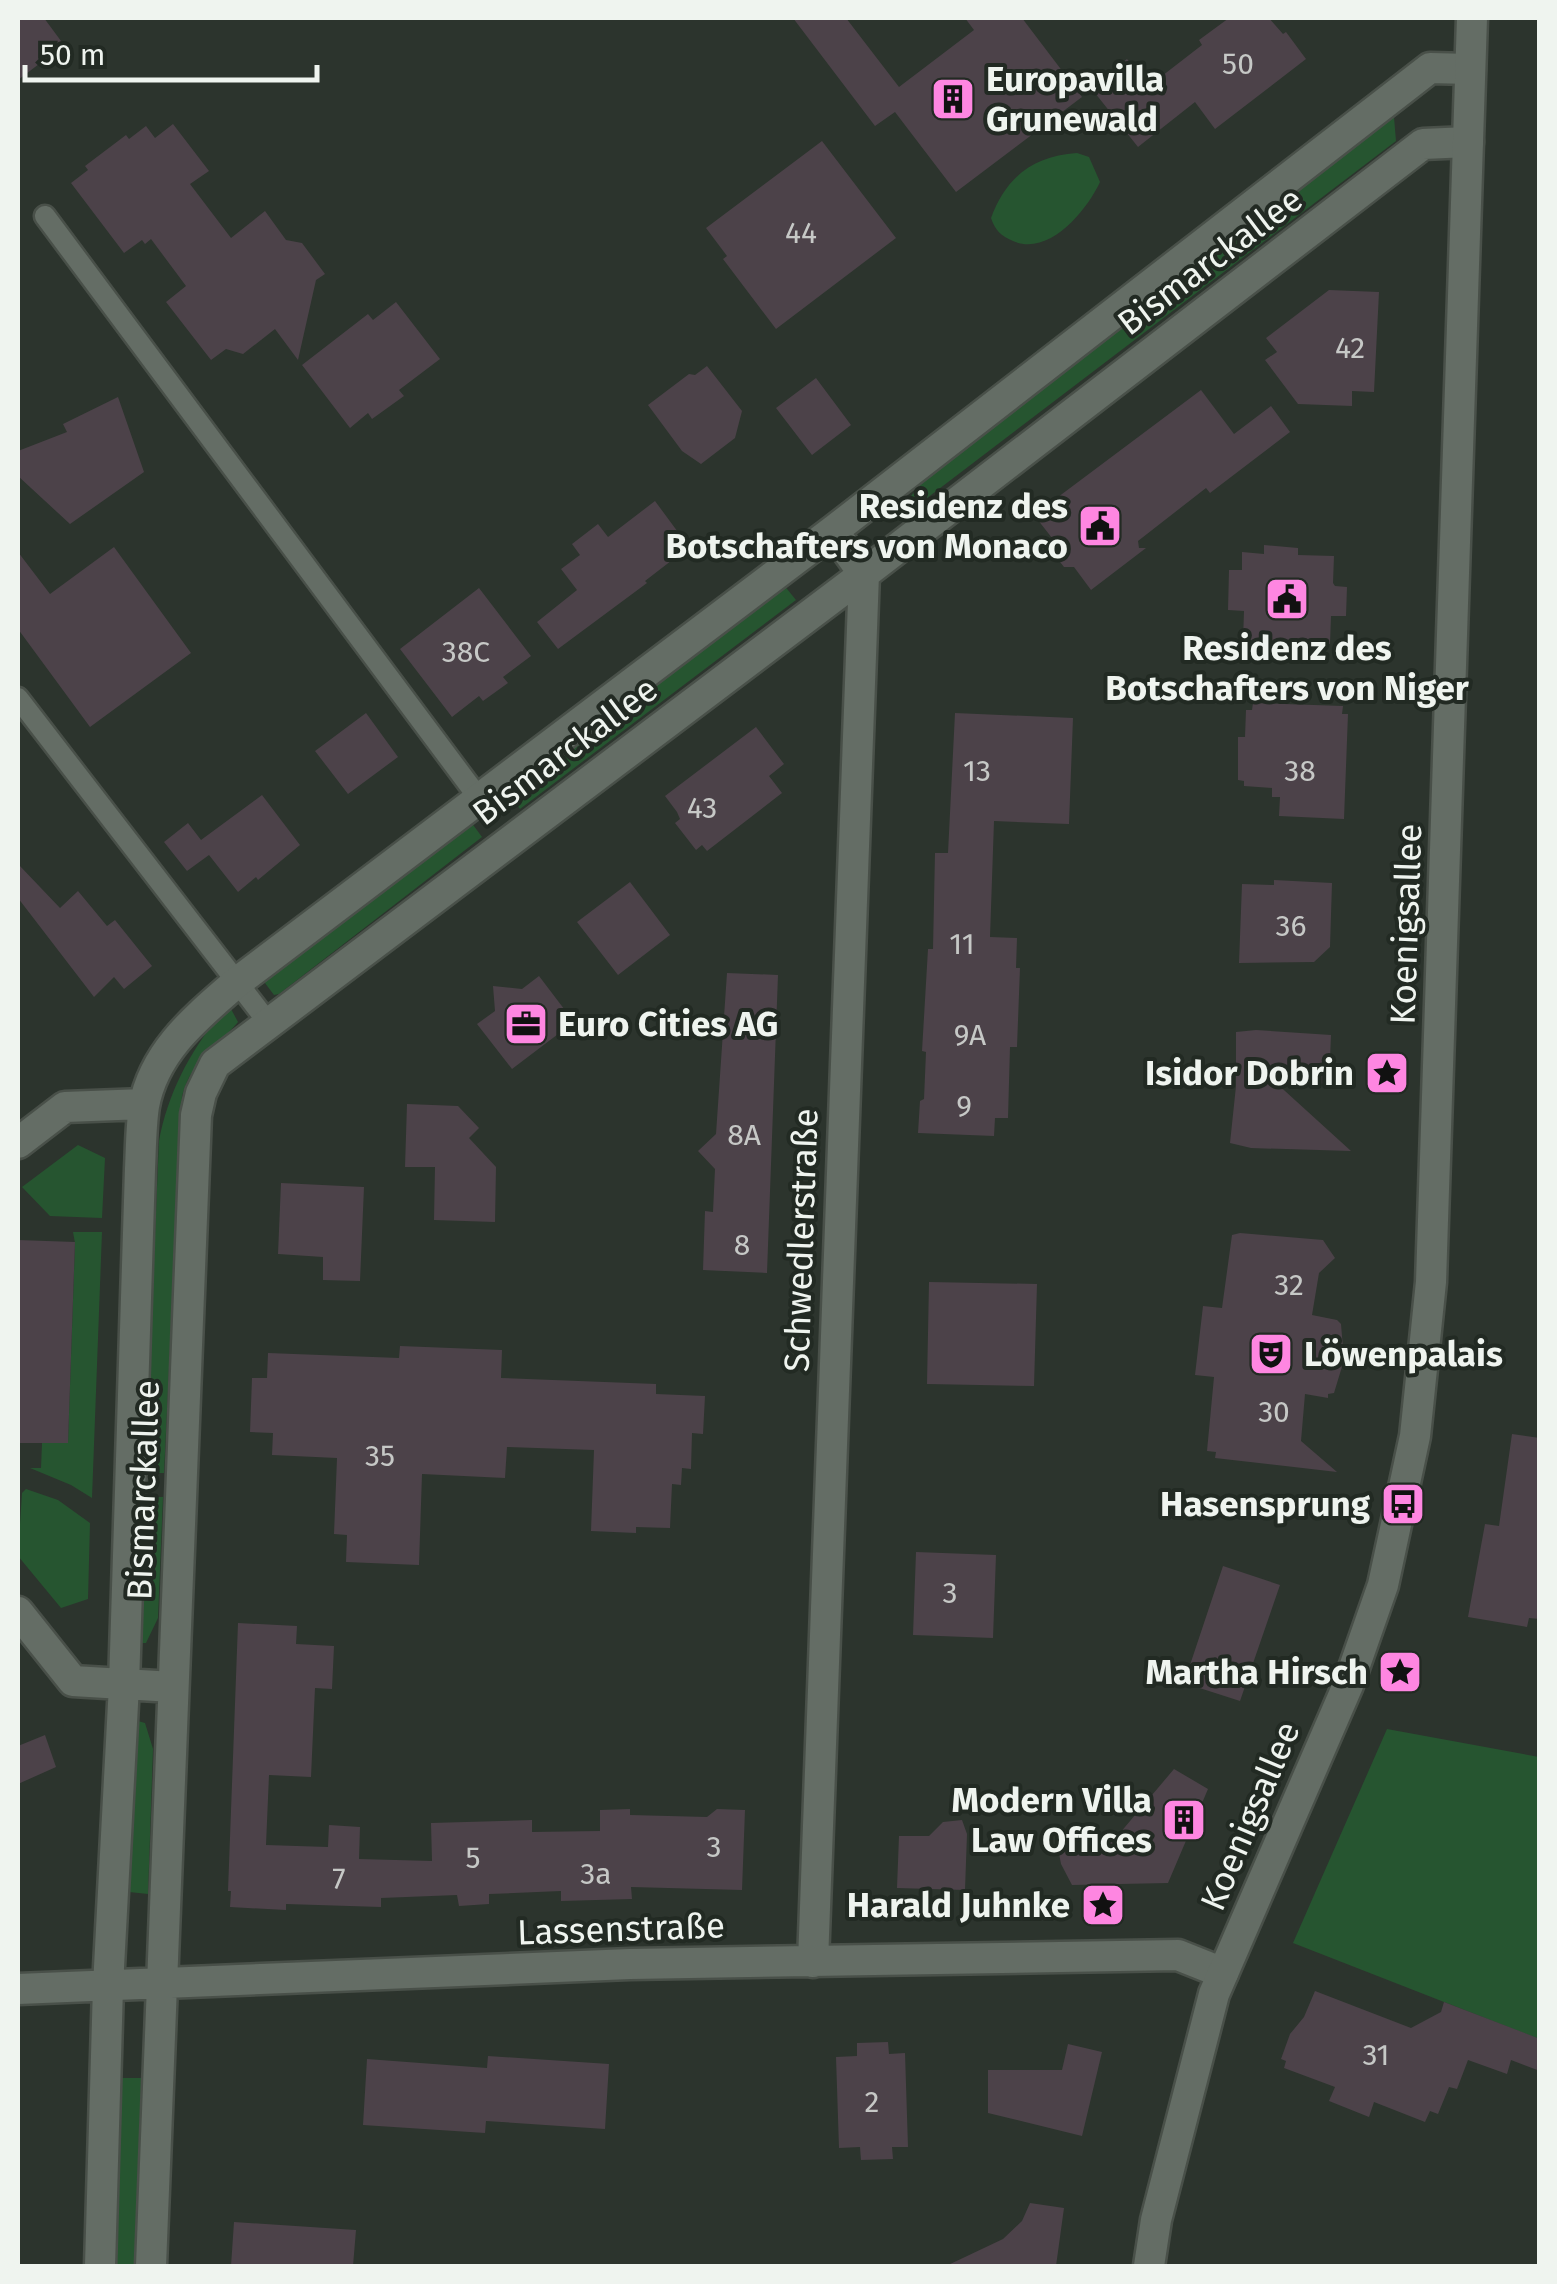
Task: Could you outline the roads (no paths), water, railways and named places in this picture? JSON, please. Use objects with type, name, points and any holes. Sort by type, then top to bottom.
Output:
[{"type":"street","name":"Koenigsallee","points":[[1150,2266],[1156,2220],[1189,2084],[1222,1973],[1358,1661],[1383,1585],[1403,1504],[1423,1379],[1431,1282],[1472,18]]},
{"type":"street","name":"Bismarckallee","points":[[100,2266],[144,1104],[160,1064],[180,1031],[236,982],[833,531],[1430,68],[1470,69]]},
{"type":"street","name":"Bismarckallee","points":[[151,2266],[196,1115],[215,1064],[864,574],[1423,144],[1468,142]]},
{"type":"street","points":[[833,531],[864,574]]},
{"type":"street","name":"Schwedlerstraße","points":[[813,1962],[864,574]]},
{"type":"street","points":[[18,1143],[65,1107],[144,1104]]},
{"type":"street","points":[[18,1612],[73,1680],[172,1687]]},
{"type":"street","name":"Lassenstraße","points":[[18,1988],[630,1964],[1178,1955],[1222,1973]]},
{"type":"lane","name":"Bismarckallee","points":[[46,216],[478,797]]},
{"type":"lane","points":[[18,698],[267,1022]]},
{"type":"place","name":"Europavilla Grunewald","points":[[953,99]]},
{"type":"place","name":"Residenz des Botschafters von Monaco","points":[[1100,526]]},
{"type":"place","name":"Residenz des Botschafters von Niger","points":[[1287,599]]},
{"type":"place","name":"Euro Cities AG","points":[[526,1024]]},
{"type":"place","name":"Isidor Dobrin","points":[[1387,1073]]},
{"type":"place","name":"Löwenpalais","points":[[1271,1354]]},
{"type":"place","name":"Hasensprung","points":[[1403,1504]]},
{"type":"place","name":"Martha Hirsch","points":[[1400,1672]]},
{"type":"place","name":"Modern Villa Law Offices","points":[[1184,1820]]},
{"type":"place","name":"Harald Juhnke","points":[[1103,1905]]}]
